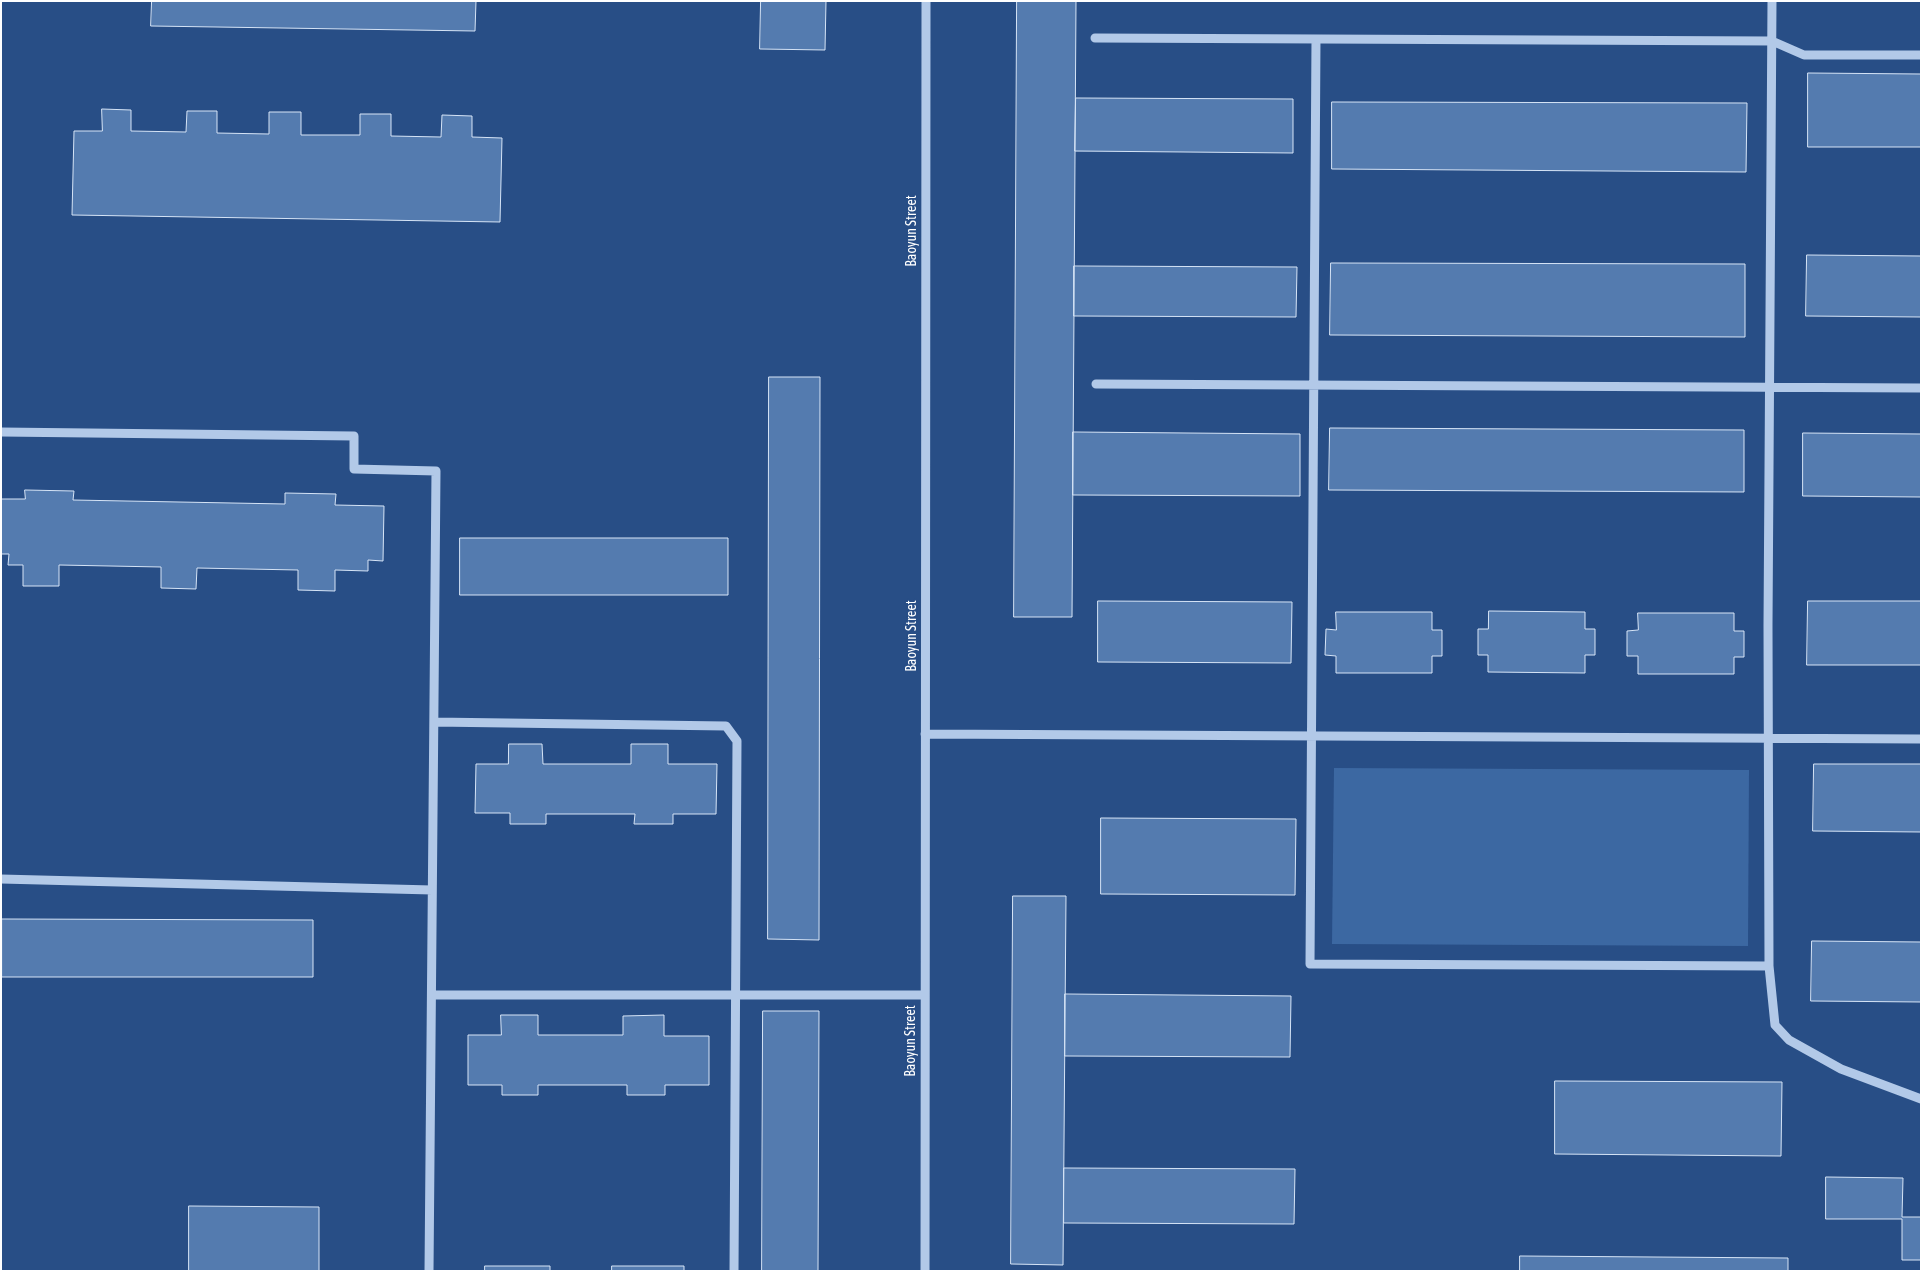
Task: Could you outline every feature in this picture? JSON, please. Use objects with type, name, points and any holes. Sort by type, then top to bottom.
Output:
[{"type":"street","name":"Baoyun Street","points":[[925,1271],[926,1]]},
{"type":"street","points":[[1772,1],[1769,966],[1775,1025],[1790,1040],[1841,1069],[1921,1099]]},
{"type":"street","points":[[1095,38],[1772,41],[1804,55],[1921,55]]},
{"type":"street","points":[[1316,39],[1310,964],[1769,966]]},
{"type":"street","points":[[1096,384],[1921,388]]},
{"type":"street","points":[[1,432],[354,436],[354,470],[436,471],[429,1271]]},
{"type":"street","points":[[434,722],[726,726],[737,741],[734,1271]]},
{"type":"street","points":[[925,734],[1921,739]]},
{"type":"street","points":[[1,879],[432,890]]},
{"type":"street","points":[[432,995],[925,995]]},
{"type":"shaded area","points":[[1334,768],[1749,770],[1748,946],[1332,944]]},
{"type":"building","points":[[152,1],[476,1],[475,31],[151,26]]},
{"type":"building","points":[[761,1],[826,1],[825,50],[760,49]]},
{"type":"building","points":[[1017,1],[1076,1],[1072,617],[1014,617]]},
{"type":"building","points":[[1808,73],[1921,74],[1921,147],[1808,147]]},
{"type":"building","points":[[1076,98],[1293,99],[1293,153],[1075,151]]},
{"type":"building","points":[[1332,102],[1747,103],[1746,172],[1332,169]]},
{"type":"building","points":[[102,109],[131,110],[131,131],[186,132],[187,111],[217,111],[217,133],[269,134],[269,112],[301,112],[301,135],[360,135],[360,114],[391,114],[391,136],[441,137],[442,115],[472,116],[472,137],[502,138],[500,222],[72,215],[74,131],[102,131]]},
{"type":"building","points":[[1807,255],[1921,256],[1921,317],[1806,316]]},
{"type":"building","points":[[1331,263],[1745,264],[1745,337],[1330,335]]},
{"type":"building","points":[[1074,266],[1297,267],[1296,317],[1074,316]]},
{"type":"building","points":[[769,377],[820,377],[819,940],[768,939]]},
{"type":"building","points":[[1330,428],[1744,430],[1744,492],[1329,490]]},
{"type":"building","points":[[1073,432],[1300,434],[1300,496],[1073,495]]},
{"type":"building","points":[[1803,433],[1921,434],[1921,497],[1803,496]]},
{"type":"building","points":[[25,490],[74,491],[73,500],[285,504],[285,493],[336,494],[335,505],[384,506],[383,561],[368,560],[368,571],[335,570],[335,591],[298,590],[298,570],[197,568],[196,589],[161,588],[161,567],[59,565],[59,586],[23,586],[23,565],[8,565],[9,554],[1,554],[1,499],[25,499]]},
{"type":"building","points":[[460,538],[728,538],[728,595],[460,595]]},
{"type":"building","points":[[1098,601],[1292,602],[1291,663],[1098,662]]},
{"type":"building","points":[[1808,601],[1921,601],[1921,665],[1807,665]]},
{"type":"building","points":[[1489,611],[1585,612],[1585,629],[1595,629],[1595,655],[1585,655],[1585,673],[1488,672],[1488,655],[1478,655],[1478,629],[1488,629]]},
{"type":"building","points":[[1336,612],[1432,612],[1432,630],[1442,630],[1442,656],[1432,656],[1432,673],[1336,673],[1336,656],[1325,655],[1326,629],[1336,630]]},
{"type":"building","points":[[1638,613],[1734,613],[1734,631],[1744,631],[1744,657],[1734,657],[1734,674],[1638,674],[1638,656],[1627,656],[1627,631],[1638,630]]},
{"type":"building","points":[[509,744],[542,744],[543,764],[631,764],[631,744],[668,744],[668,764],[717,764],[716,814],[673,814],[673,824],[634,824],[635,814],[546,814],[546,824],[510,824],[510,813],[475,813],[476,764],[508,764]]},
{"type":"building","points":[[1814,764],[1921,764],[1921,832],[1813,831]]},
{"type":"building","points":[[1101,818],[1296,819],[1295,895],[1101,894]]},
{"type":"building","points":[[1013,896],[1066,896],[1063,1265],[1011,1264]]},
{"type":"building","points":[[2,919],[313,920],[313,977],[2,977]]},
{"type":"building","points":[[1812,941],[1921,942],[1921,1002],[1811,1001]]},
{"type":"building","points":[[1065,994],[1291,996],[1290,1057],[1065,1056]]},
{"type":"building","points":[[763,1011],[819,1011],[818,1271],[762,1271]]},
{"type":"building","points":[[501,1015],[538,1015],[538,1035],[623,1035],[623,1016],[664,1015],[664,1036],[709,1036],[709,1085],[665,1085],[665,1095],[627,1095],[627,1085],[538,1085],[538,1095],[502,1095],[502,1085],[468,1085],[468,1035],[501,1035]]},
{"type":"building","points":[[1555,1081],[1782,1082],[1781,1156],[1555,1154]]},
{"type":"building","points":[[1064,1168],[1295,1169],[1294,1224],[1064,1223]]},
{"type":"building","points":[[1826,1177],[1903,1178],[1902,1217],[1921,1217],[1921,1260],[1902,1260],[1902,1219],[1826,1219]]},
{"type":"building","points":[[189,1206],[319,1207],[319,1271],[189,1271]]},
{"type":"building","points":[[1520,1256],[1788,1258],[1788,1271],[1520,1271]]},
{"type":"building","points":[[485,1266],[550,1266],[550,1271],[485,1271]]},
{"type":"building","points":[[612,1266],[684,1266],[684,1271],[612,1271]]}]
